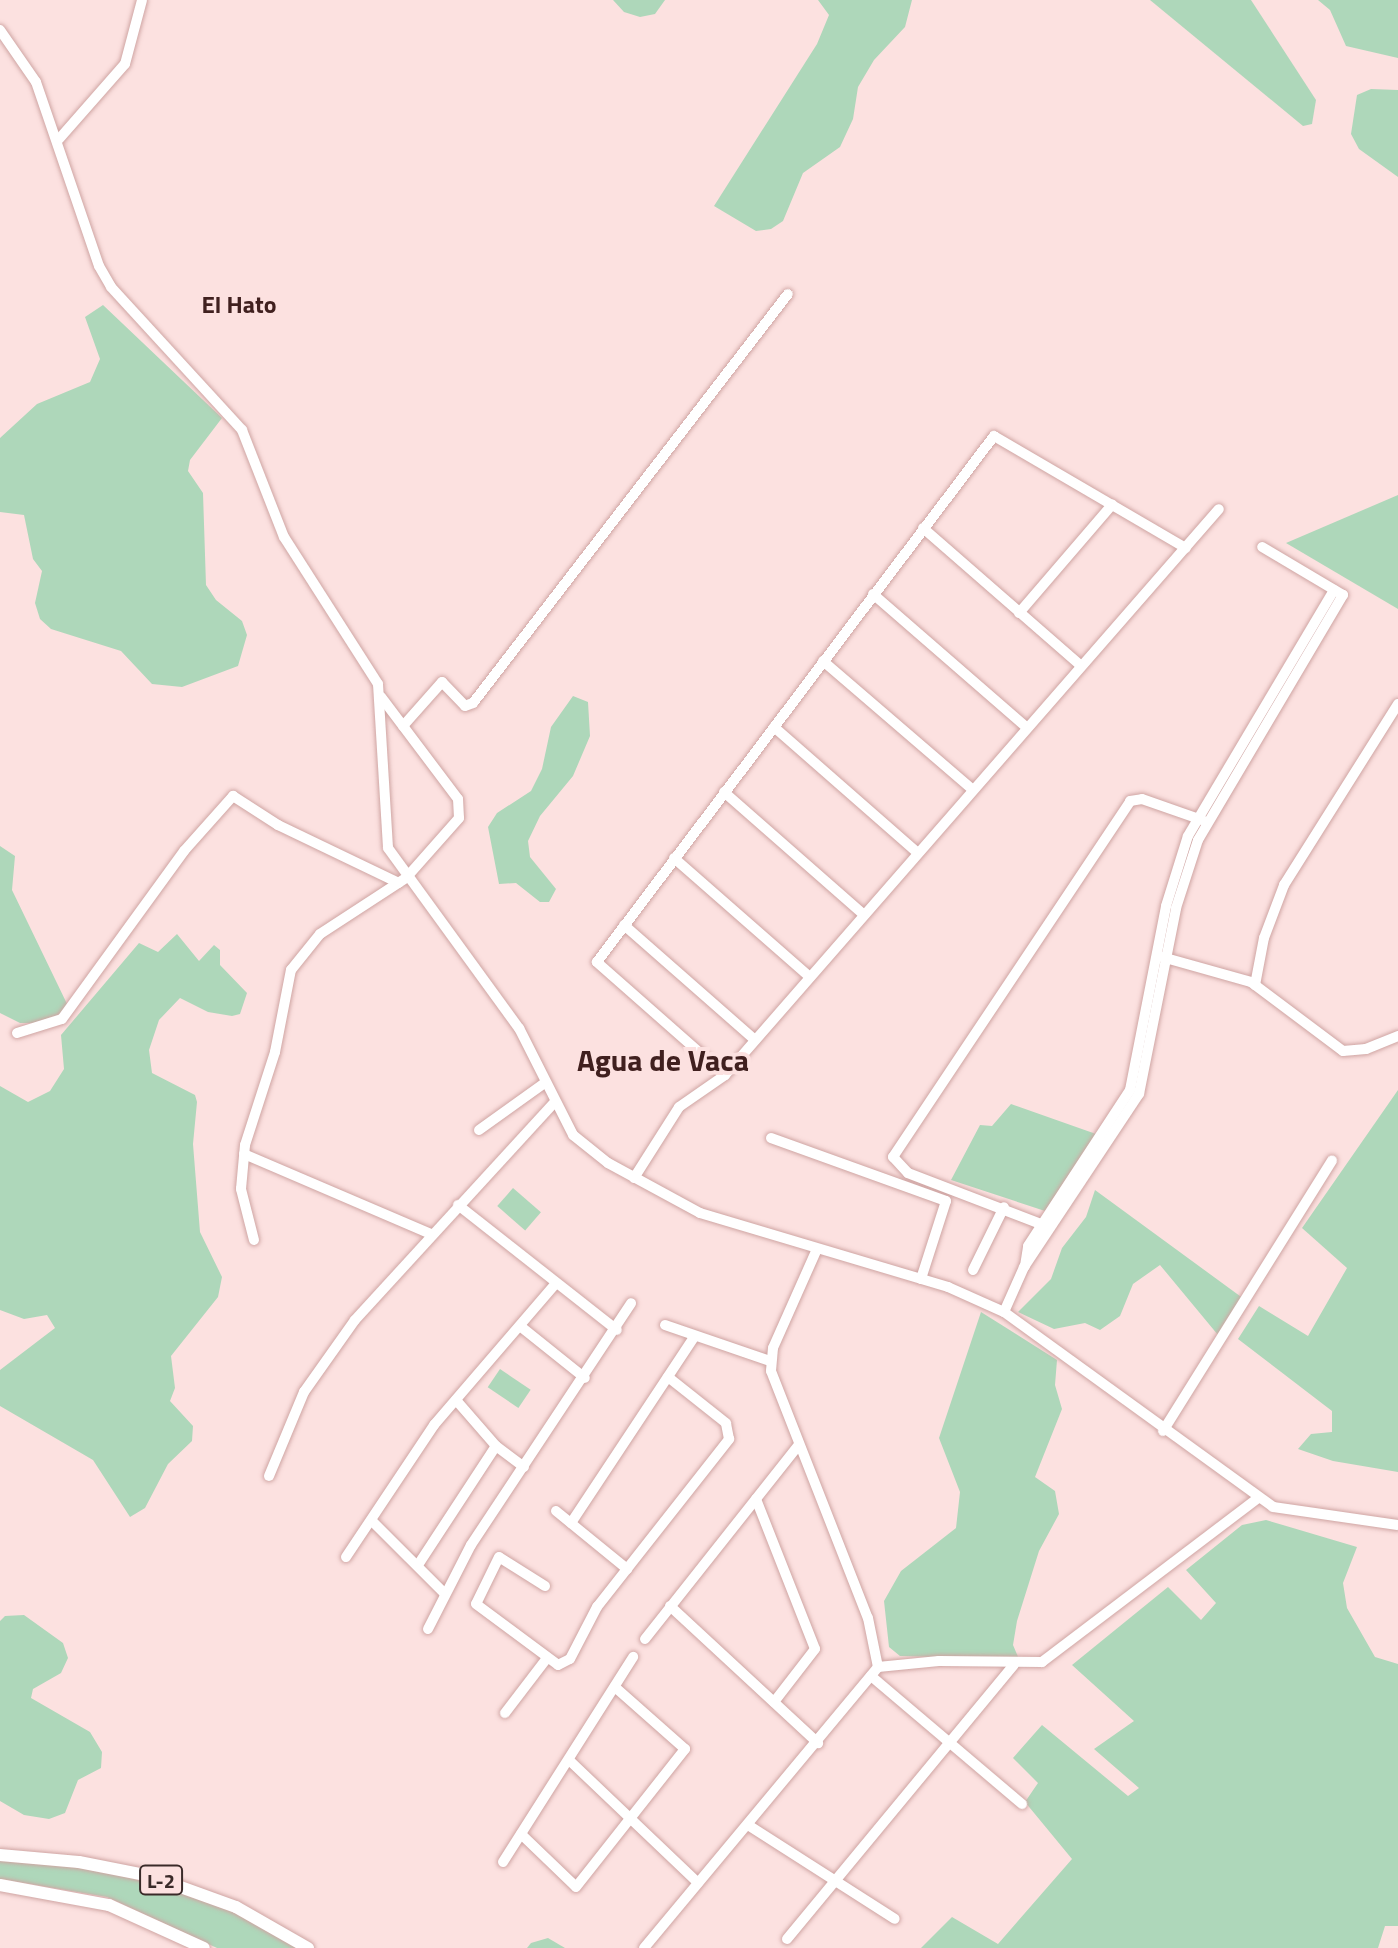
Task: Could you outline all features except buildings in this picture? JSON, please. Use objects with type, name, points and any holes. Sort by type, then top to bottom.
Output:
[{"type":"main road","name":"L-2","points":[[0,1855],[79,1862],[150,1876],[236,1907],[308,1948]]},
{"type":"main road","name":"L-2","points":[[0,1885],[109,1905],[204,1948]]},
{"type":"street","points":[[59,139],[125,64],[142,0]]},
{"type":"street","points":[[0,30],[36,82],[59,139],[94,251],[111,287],[242,430],[284,537],[368,666],[381,697],[461,809],[454,825],[402,880],[320,934],[291,970],[275,1052],[244,1154],[241,1189],[254,1240]]},
{"type":"street","points":[[403,726],[442,682],[465,706],[473,703],[788,294]]},
{"type":"street","points":[[725,1075],[597,962],[994,436],[1186,548]]},
{"type":"street","points":[[1019,613],[1112,505]]},
{"type":"street","points":[[634,1178],[679,1107],[725,1075],[1219,509]]},
{"type":"street","points":[[923,528],[1081,666]]},
{"type":"street","points":[[1004,1312],[1024,1267],[1028,1246],[1047,1227],[1130,1090],[1162,957],[1177,866],[1338,593],[1262,547]]},
{"type":"street","points":[[873,594],[1027,728]]},
{"type":"street","points":[[823,661],[972,789]]},
{"type":"street","points":[[381,697],[384,829],[402,880],[519,1028],[555,1102],[581,1143],[634,1178],[700,1213],[921,1279],[1004,1312],[1257,1499],[1293,1513],[1398,1525]]},
{"type":"street","points":[[1255,985],[1264,938],[1284,885],[1398,704]]},
{"type":"street","points":[[774,727],[917,852]]},
{"type":"street","points":[[724,792],[863,914]]},
{"type":"street","points":[[17,1033],[62,1019],[184,851],[233,796],[278,825],[402,880]]},
{"type":"street","points":[[1047,1227],[1004,1207],[901,1170],[895,1151],[1130,801],[1142,799],[1203,820]]},
{"type":"street","points":[[674,858],[809,976]]},
{"type":"street","points":[[624,925],[755,1040]]},
{"type":"street","points":[[1162,957],[1255,985],[1343,1051],[1366,1049],[1398,1036]]},
{"type":"street","points":[[479,1130],[546,1082]]},
{"type":"street","points":[[269,1476],[304,1392],[322,1365],[431,1234],[555,1102]]},
{"type":"street","points":[[771,1138],[946,1201],[921,1279]]},
{"type":"street","points":[[244,1154],[431,1234]]},
{"type":"street","points":[[1163,1431],[1332,1161]]},
{"type":"street","points":[[458,1205],[617,1330]]},
{"type":"street","points":[[973,1270],[1004,1207]]},
{"type":"street","points":[[817,1249],[770,1361],[798,1446],[868,1618],[878,1667]]},
{"type":"street","points":[[346,1557],[456,1400],[556,1283]]},
{"type":"street","points":[[428,1629],[471,1545],[617,1330],[631,1303]]},
{"type":"street","points":[[665,1325],[770,1361]]},
{"type":"street","points":[[520,1326],[585,1378]]},
{"type":"street","points":[[571,1523],[695,1336]]},
{"type":"street","points":[[545,1586],[499,1557],[476,1604],[558,1665],[570,1659],[597,1607],[730,1435],[720,1418],[668,1377]]},
{"type":"street","points":[[456,1400],[496,1446],[524,1467]]},
{"type":"street","points":[[418,1565],[496,1446]]},
{"type":"street","points":[[645,1639],[798,1446]]},
{"type":"street","points":[[756,1499],[815,1649],[774,1702]]},
{"type":"street","points":[[644,1948],[818,1743],[878,1667],[939,1661],[1014,1665],[1042,1662],[1065,1649],[1257,1499]]},
{"type":"street","points":[[556,1511],[627,1569]]},
{"type":"street","points":[[372,1521],[445,1594]]},
{"type":"street","points":[[670,1606],[818,1743]]},
{"type":"street","points":[[503,1862],[633,1657]]},
{"type":"street","points":[[505,1713],[547,1658]]},
{"type":"street","points":[[787,1939],[1014,1665]]},
{"type":"street","points":[[871,1676],[1022,1804]]},
{"type":"street","points":[[521,1834],[576,1887],[685,1749],[615,1687]]},
{"type":"street","points":[[569,1760],[698,1883]]},
{"type":"street","points":[[748,1825],[895,1919]]},
{"type":"green space","points":[[613,0],[665,0],[655,14],[640,17],[624,12]]},
{"type":"green space","points":[[818,0],[912,0],[905,27],[874,60],[858,87],[853,119],[840,147],[803,173],[783,221],[771,229],[756,231],[714,206],[817,44],[829,15]]},
{"type":"green space","points":[[1150,0],[1251,0],[1316,100],[1312,124],[1303,126]]},
{"type":"green space","points":[[1318,0],[1398,0],[1398,58],[1346,46],[1330,10]]},
{"type":"green space","points":[[1371,89],[1398,90],[1398,177],[1359,149],[1351,134],[1357,95]]},
{"type":"green space","points":[[103,305],[222,418],[190,460],[188,471],[203,493],[206,585],[216,600],[242,621],[247,635],[238,666],[182,687],[152,684],[121,651],[51,629],[40,619],[35,603],[42,571],[33,559],[24,515],[0,512],[0,438],[37,404],[90,382],[100,359],[85,317]]},
{"type":"green space","points":[[1398,495],[1398,609],[1286,543]]},
{"type":"green space","points":[[573,696],[588,702],[590,736],[573,776],[540,816],[528,841],[530,857],[556,889],[549,902],[540,902],[516,883],[499,884],[488,827],[497,813],[531,791],[542,769],[551,727]]},
{"type":"green space","points":[[0,846],[15,856],[12,890],[69,1008],[45,1023],[20,1023],[0,1013]]},
{"type":"green space","points":[[177,934],[199,961],[214,945],[220,950],[220,965],[247,993],[240,1014],[232,1016],[208,1012],[180,998],[159,1020],[149,1050],[152,1073],[195,1095],[193,1144],[200,1232],[222,1277],[218,1297],[171,1356],[175,1388],[170,1401],[193,1426],[192,1441],[168,1464],[145,1508],[130,1517],[93,1460],[0,1406],[0,1370],[55,1328],[47,1315],[24,1319],[0,1310],[0,1086],[28,1102],[50,1091],[64,1069],[61,1035],[139,943],[158,952]]},
{"type":"green space","points":[[1398,1090],[1398,1472],[1333,1461],[1298,1449],[1311,1434],[1332,1432],[1332,1411],[1238,1339],[1259,1306],[1308,1336],[1347,1268],[1302,1228]]},
{"type":"green space","points":[[1011,1104],[1096,1134],[1045,1211],[951,1180],[980,1125],[992,1126]]},
{"type":"green space","points":[[513,1188],[541,1212],[525,1230],[497,1206]]},
{"type":"green space","points":[[1095,1190],[1244,1299],[1218,1335],[1160,1265],[1133,1284],[1120,1316],[1100,1330],[1085,1323],[1054,1329],[1018,1312],[1051,1279],[1062,1248],[1086,1217]]},
{"type":"green space","points":[[981,1312],[1057,1360],[1055,1385],[1062,1409],[1035,1477],[1055,1491],[1059,1514],[1039,1551],[1017,1621],[1013,1645],[1019,1659],[900,1656],[889,1647],[884,1601],[901,1571],[956,1528],[960,1492],[939,1438]]},
{"type":"green space","points":[[500,1369],[531,1390],[518,1408],[488,1387]]},
{"type":"green space","points":[[1266,1520],[1357,1547],[1343,1583],[1347,1608],[1375,1657],[1398,1664],[1398,1926],[1385,1926],[1378,1948],[921,1948],[952,1917],[998,1944],[1072,1859],[1025,1802],[1038,1783],[1013,1758],[1042,1725],[1128,1796],[1139,1788],[1094,1749],[1134,1721],[1072,1665],[1168,1587],[1201,1620],[1216,1603],[1186,1570],[1242,1525]]},
{"type":"green space","points":[[24,1615],[63,1643],[68,1658],[61,1673],[33,1689],[31,1698],[90,1732],[102,1752],[101,1768],[78,1780],[65,1813],[49,1819],[24,1815],[0,1801],[0,1621],[5,1616]]},
{"type":"green space","points":[[0,1860],[90,1868],[161,1886],[230,1909],[301,1948],[217,1948],[107,1897],[0,1879]]},
{"type":"green space","points":[[548,1938],[565,1948],[527,1948],[531,1943]]},
{"type":"district","name":"El Hato","points":[[239,305]]},
{"type":"district","name":"Agua de Vaca","points":[[663,1060]]}]
